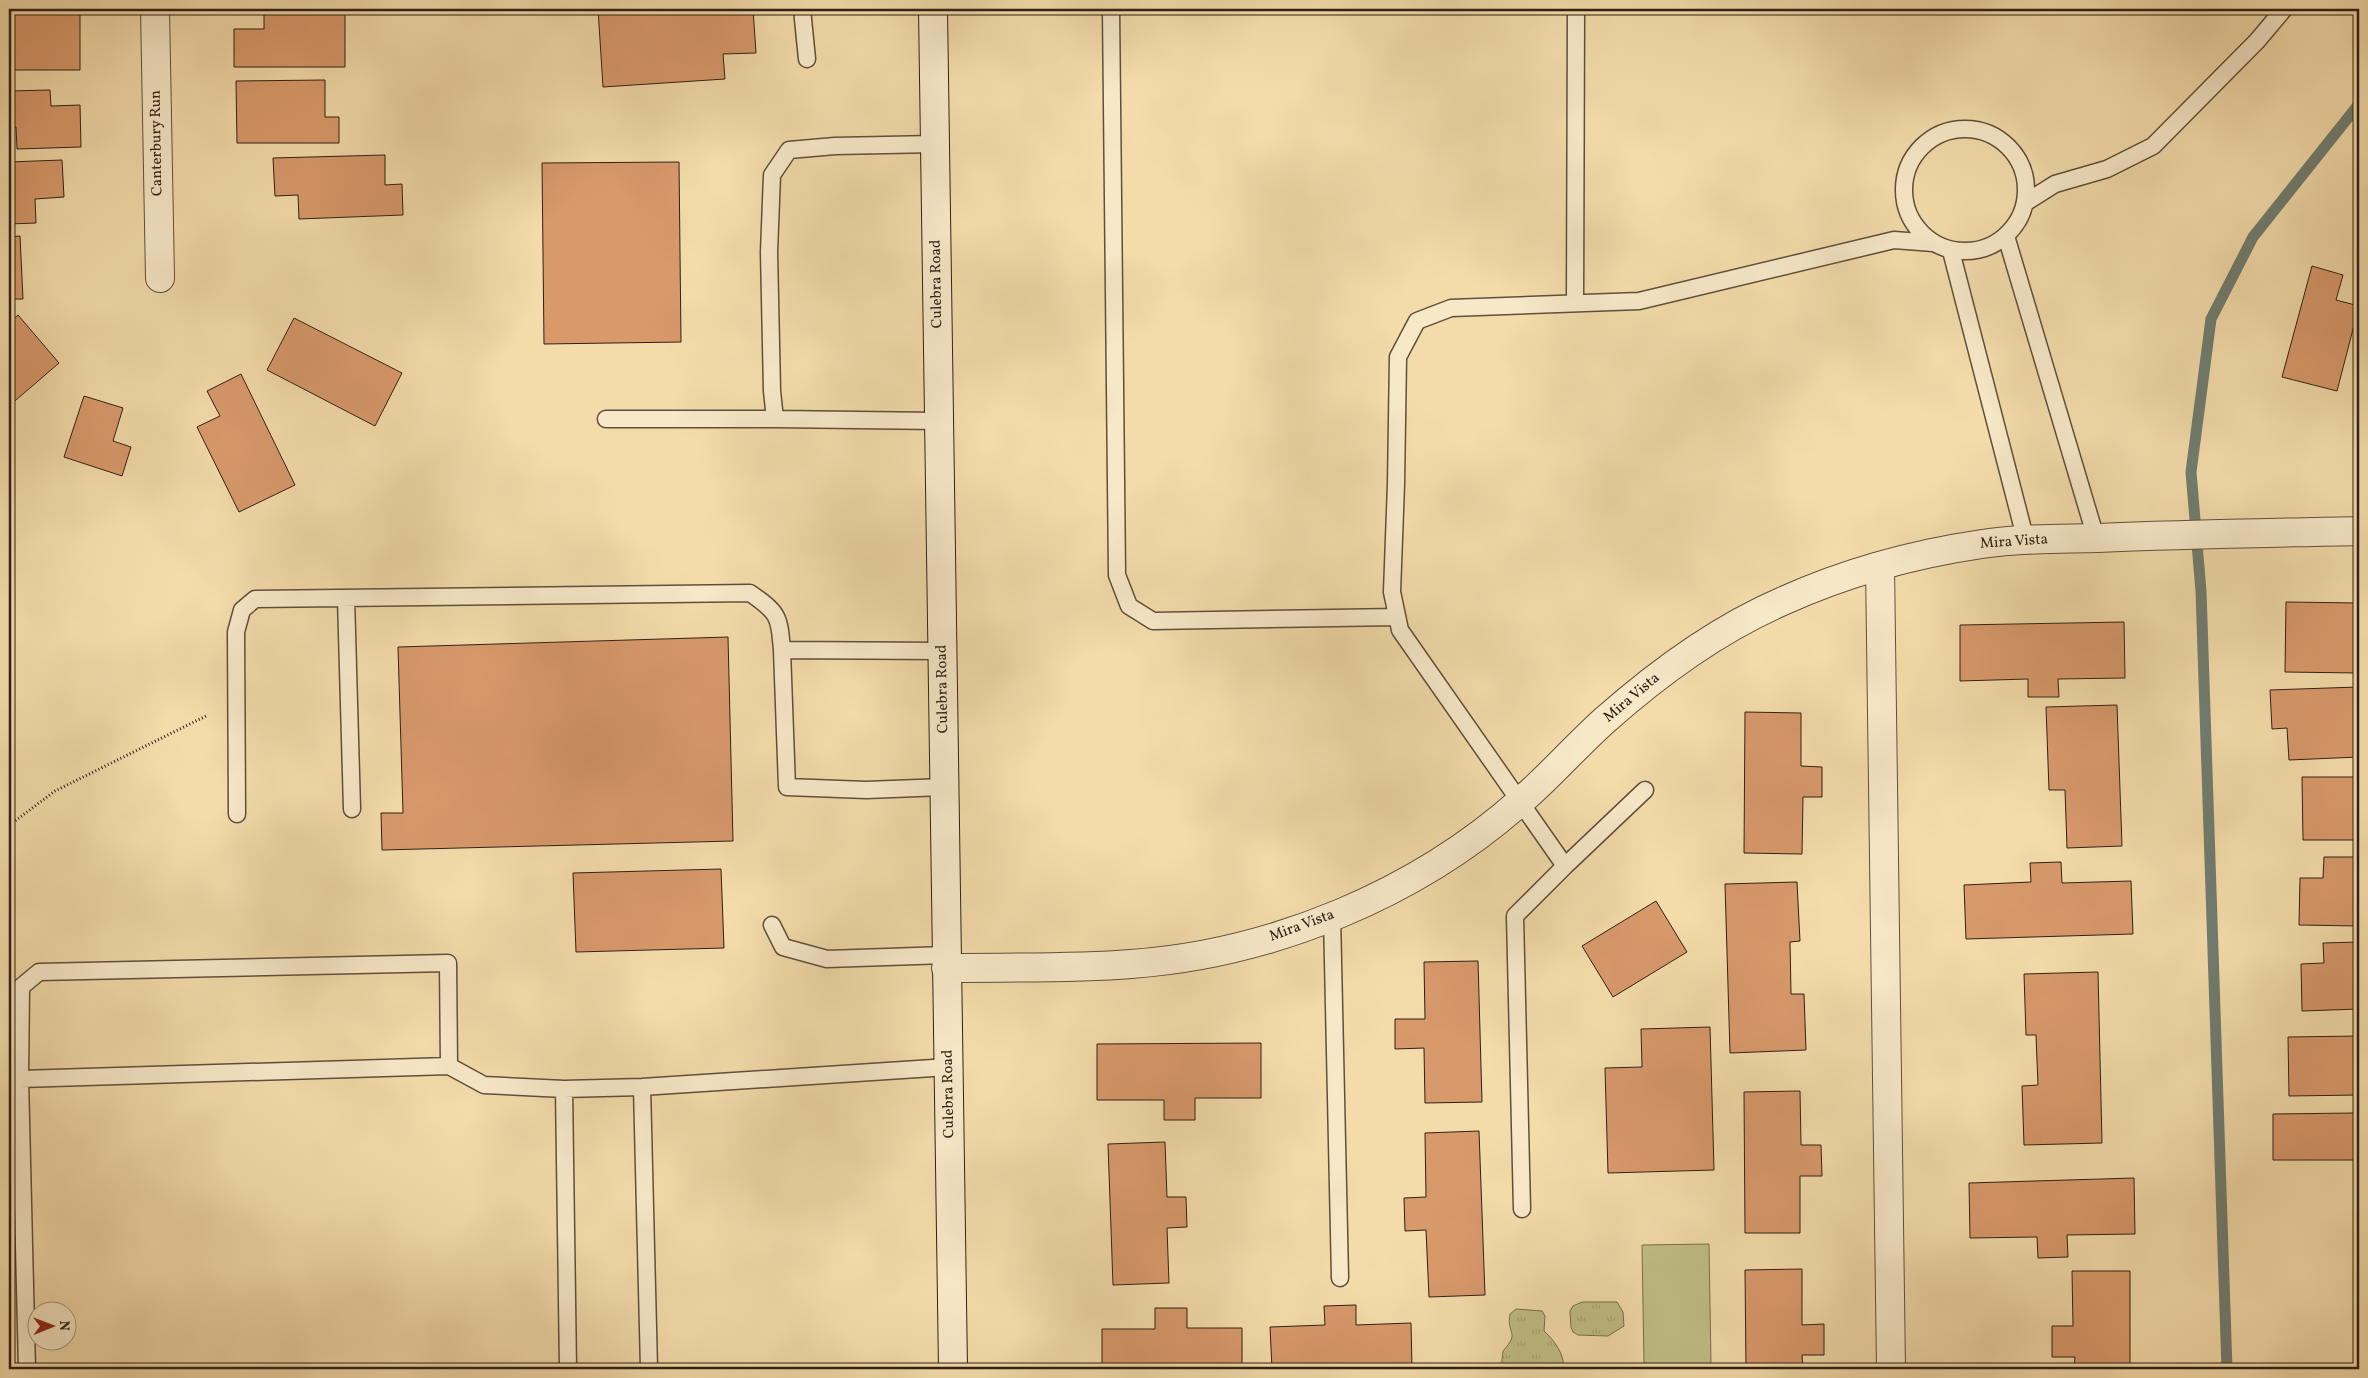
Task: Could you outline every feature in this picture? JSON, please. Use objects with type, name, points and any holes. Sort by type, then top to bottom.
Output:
[{"type":"street","name":"Canterbury Run","points":[[154,9],[160,278]]},
{"type":"street","name":"Culebra Road","points":[[933,9],[946,962],[954,1369]]},
{"type":"street","name":"Mira Vista","points":[[946,962],[1132,964],[1203,955],[1272,938],[1332,916],[1404,883],[1464,845],[1521,802],[1604,720],[1659,674],[1718,635],[1781,601],[1848,575],[1916,556],[1978,544],[2172,535],[2359,531]]},
{"type":"street","points":[[1880,566],[1891,1369]]},
{"type":"lane","points":[[802,9],[807,59]]},
{"type":"lane","points":[[1111,9],[1117,575],[1129,606],[1153,621],[1397,617]]},
{"type":"lane","points":[[1575,303],[1576,9]]},
{"type":"lane","points":[[2025,203],[2055,184],[2107,169],[2153,146],[2257,41],[2284,9]]},
{"type":"lane","points":[[1969,128],[1989,133],[2006,145],[2020,162],[2026,182],[2025,203],[2018,221],[2006,236],[1990,247],[1951,251],[1933,243],[1918,230],[1908,213],[1904,194],[1905,174],[1914,155],[1924,145],[1948,131],[1969,128]]},
{"type":"lane","points":[[775,419],[772,391],[769,252],[772,175],[789,150],[835,146],[935,144]]},
{"type":"lane","points":[[2006,236],[2096,538]]},
{"type":"lane","points":[[1564,866],[1400,630],[1392,592],[1398,357],[1417,321],[1451,308],[1639,300],[1830,257],[1894,240],[1933,243]]},
{"type":"lane","points":[[1951,251],[2026,541]]},
{"type":"lane","points":[[606,420],[775,419],[939,421]]},
{"type":"lane","points":[[237,814],[236,632],[242,610],[255,599],[750,593],[767,605],[780,621],[787,787],[866,790],[944,787]]},
{"type":"lane","points":[[346,598],[352,809]]},
{"type":"lane","points":[[782,650],[942,651]]},
{"type":"lane","points":[[1522,1209],[1515,916],[1564,866],[1645,790]]},
{"type":"lane","points":[[1332,916],[1340,1278]]},
{"type":"lane","points":[[772,925],[783,947],[827,959],[946,962]]},
{"type":"lane","points":[[27,1369],[20,1079],[21,987],[39,972],[448,963],[448,1066]]},
{"type":"lane","points":[[20,1079],[448,1066],[484,1085],[564,1089],[642,1087],[948,1067]]},
{"type":"lane","points":[[642,1087],[649,1369]]},
{"type":"lane","points":[[564,1089],[568,1369]]},
{"type":"path","points":[[9,829],[15,821],[55,791],[192,722],[236,704]]},
{"type":"green space","points":[[1709,1244],[1711,1364],[1644,1365],[1642,1245]]},
{"type":"green space","points":[[1582,1302],[1617,1302],[1623,1312],[1624,1326],[1608,1336],[1578,1335],[1573,1332],[1571,1327],[1570,1311],[1573,1306]]},
{"type":"green space","points":[[1516,1309],[1542,1311],[1545,1316],[1544,1331],[1558,1348],[1564,1363],[1564,1369],[1501,1369],[1503,1351],[1512,1336],[1509,1321],[1510,1314]]},
{"type":"building","points":[[9,9],[80,9],[80,70],[9,70]]},
{"type":"building","points":[[264,9],[345,9],[345,67],[234,67],[234,29],[264,29]]},
{"type":"building","points":[[598,9],[753,9],[756,53],[723,54],[725,79],[603,87]]},
{"type":"building","points":[[325,80],[325,117],[339,117],[339,143],[237,143],[236,81]]},
{"type":"building","points":[[50,90],[51,106],[80,105],[81,147],[17,149],[16,127],[9,127],[9,91]]},
{"type":"building","points":[[385,155],[385,185],[402,184],[403,215],[299,219],[298,195],[275,196],[273,158]]},
{"type":"building","points":[[62,160],[64,197],[35,199],[36,223],[9,224],[9,162]]},
{"type":"building","points":[[679,162],[681,342],[544,344],[542,163]]},
{"type":"building","points":[[20,236],[23,299],[9,299],[9,237]]},
{"type":"building","points":[[2312,266],[2343,275],[2336,300],[2359,306],[2337,391],[2282,377]]},
{"type":"building","points":[[18,315],[59,363],[9,406],[9,323]]},
{"type":"building","points":[[294,318],[402,373],[375,426],[267,370]]},
{"type":"building","points":[[241,374],[295,485],[239,512],[197,427],[220,416],[207,391]]},
{"type":"building","points":[[84,396],[123,408],[113,441],[131,447],[122,476],[64,457]]},
{"type":"building","points":[[2286,602],[2359,603],[2359,673],[2285,672]]},
{"type":"building","points":[[2124,622],[2125,678],[2058,679],[2059,697],[2028,697],[2028,679],[1960,681],[1960,625]]},
{"type":"building","points":[[728,637],[733,841],[382,850],[381,813],[403,813],[398,647]]},
{"type":"building","points":[[2358,687],[2359,757],[2289,760],[2287,728],[2272,729],[2270,690]]},
{"type":"building","points":[[2117,705],[2122,846],[2067,848],[2065,790],[2049,790],[2046,707]]},
{"type":"building","points":[[1745,712],[1801,713],[1801,766],[1822,767],[1822,797],[1803,797],[1802,854],[1744,853]]},
{"type":"building","points":[[2302,777],[2359,777],[2359,840],[2303,840]]},
{"type":"building","points":[[2324,857],[2359,857],[2359,926],[2299,925],[2300,878],[2323,878]]},
{"type":"building","points":[[2061,862],[2062,883],[2131,881],[2133,934],[1966,939],[1964,885],[2031,882],[2030,863]]},
{"type":"building","points":[[721,869],[724,948],[576,952],[573,873]]},
{"type":"building","points":[[1797,882],[1800,941],[1790,942],[1791,994],[1804,994],[1806,1050],[1730,1053],[1725,884]]},
{"type":"building","points":[[1656,901],[1687,952],[1613,997],[1582,946]]},
{"type":"building","points":[[2359,942],[2359,1009],[2302,1011],[2301,964],[2324,963],[2323,943]]},
{"type":"building","points":[[1478,961],[1482,1102],[1425,1103],[1424,1048],[1395,1049],[1395,1019],[1425,1019],[1424,962]]},
{"type":"building","points":[[2098,972],[2102,1143],[2024,1145],[2022,1086],[2038,1085],[2036,1035],[2026,1035],[2024,974]]},
{"type":"building","points":[[1710,1027],[1714,1170],[1608,1173],[1605,1068],[1642,1067],[1641,1029]]},
{"type":"building","points":[[2359,1036],[2359,1095],[2289,1096],[2288,1037]]},
{"type":"building","points":[[1261,1043],[1261,1098],[1195,1098],[1195,1120],[1164,1120],[1164,1100],[1097,1100],[1097,1044]]},
{"type":"building","points":[[1800,1091],[1801,1145],[1821,1145],[1822,1176],[1800,1176],[1800,1233],[1745,1233],[1744,1092]]},
{"type":"building","points":[[2355,1113],[2356,1160],[2273,1160],[2273,1114]]},
{"type":"building","points":[[1479,1131],[1485,1295],[1429,1297],[1426,1230],[1405,1231],[1404,1198],[1426,1197],[1425,1133]]},
{"type":"building","points":[[1165,1142],[1167,1197],[1186,1197],[1187,1227],[1167,1228],[1169,1283],[1113,1285],[1108,1144]]},
{"type":"building","points":[[2134,1178],[2135,1234],[2067,1235],[2068,1257],[2038,1258],[2037,1237],[1970,1238],[1969,1183]]},
{"type":"building","points":[[1802,1269],[1802,1325],[1824,1324],[1824,1355],[1802,1355],[1803,1369],[1746,1369],[1745,1270]]},
{"type":"building","points":[[2072,1271],[2130,1271],[2130,1369],[2074,1369],[2075,1357],[2052,1357],[2052,1326],[2073,1326]]},
{"type":"building","points":[[1356,1305],[1356,1325],[1411,1323],[1412,1369],[1272,1369],[1270,1327],[1325,1325],[1324,1306]]},
{"type":"building","points":[[1155,1308],[1187,1308],[1187,1328],[1242,1328],[1242,1369],[1102,1369],[1102,1329],[1155,1329]]},
{"type":"waterway","points":[[2227,1369],[2201,591],[2191,472],[2211,319],[2253,237],[2359,104]]}]
